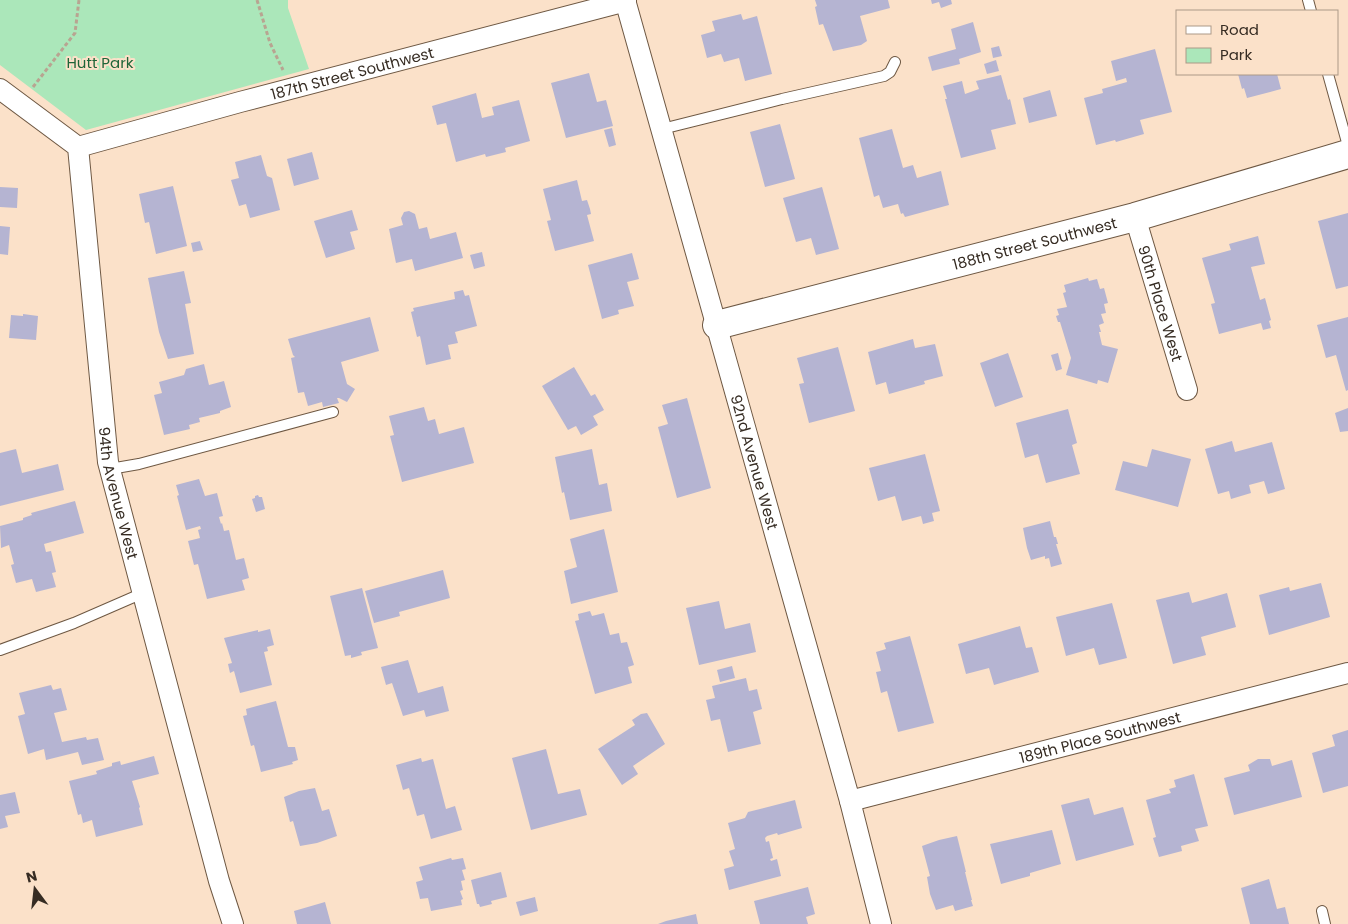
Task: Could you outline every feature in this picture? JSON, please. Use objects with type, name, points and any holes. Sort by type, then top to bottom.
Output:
[{"type":"street","name":"187th Street Southwest","points":[[78,147],[292,88],[626,1]]},
{"type":"street","name":"92nd Avenue West","points":[[626,1],[850,801],[881,924]]},
{"type":"street","points":[[0,89],[78,147]]},
{"type":"street","name":"94th Avenue West","points":[[78,147],[110,469],[219,881],[233,924]]},
{"type":"street","name":"188th Street Southwest","points":[[717,325],[1135,217],[1348,154]]},
{"type":"street","name":"90th Place West","points":[[1135,217],[1187,390]]},
{"type":"street","name":"189th Place Southwest","points":[[850,801],[1348,673]]},
{"type":"lane","points":[[662,129],[884,76],[890,72],[895,62]]},
{"type":"lane","points":[[1328,75],[1348,146]]},
{"type":"lane","points":[[110,469],[139,464],[333,412]]},
{"type":"lane","points":[[0,650],[74,623],[143,594]]},
{"type":"lane","points":[[1322,911],[1325,924]]},
{"type":"path","points":[[28,110],[31,91],[37,80],[75,33],[79,0]]},
{"type":"path","points":[[257,0],[270,43],[292,88]]},
{"type":"green space","name":"Hutt Park","points":[[0,0],[288,0],[288,8],[309,69],[86,130],[0,65]]},
{"type":"building","points":[[815,0],[888,0],[890,8],[860,16],[867,41],[861,45],[833,51],[823,24],[819,25]]},
{"type":"building","points":[[931,0],[951,0],[952,4],[941,8],[939,2],[932,4]]},
{"type":"building","points":[[741,14],[743,20],[757,16],[772,74],[745,81],[739,58],[724,62],[721,54],[707,58],[701,35],[715,31],[712,21]]},
{"type":"building","points":[[973,22],[981,52],[959,59],[960,64],[932,71],[928,57],[956,49],[951,29]]},
{"type":"building","points":[[999,46],[1002,56],[993,58],[991,48]]},
{"type":"building","points":[[1155,49],[1172,112],[1140,120],[1144,134],[1116,142],[1115,140],[1096,145],[1084,98],[1103,93],[1102,89],[1127,82],[1126,78],[1116,81],[1111,61]]},
{"type":"building","points":[[996,60],[999,71],[987,74],[984,64]]},
{"type":"building","points":[[589,73],[597,102],[606,100],[613,126],[566,138],[551,83]]},
{"type":"building","points":[[1001,75],[1008,100],[1010,99],[1016,124],[991,130],[996,149],[961,158],[943,86],[962,81],[965,94],[979,89],[976,81]]},
{"type":"building","points":[[1238,75],[1277,75],[1281,89],[1247,98],[1244,88],[1242,89]]},
{"type":"building","points":[[1050,90],[1057,116],[1029,123],[1023,98]]},
{"type":"building","points":[[476,93],[482,118],[494,115],[492,107],[519,100],[530,141],[505,148],[506,152],[486,157],[485,154],[456,162],[446,123],[437,125],[432,106]]},
{"type":"building","points":[[780,124],[795,179],[765,187],[750,132]]},
{"type":"building","points":[[612,128],[616,145],[609,147],[604,130]]},
{"type":"building","points":[[892,129],[903,168],[913,165],[917,178],[941,171],[949,205],[905,217],[903,213],[901,214],[898,204],[883,208],[879,195],[874,197],[859,138]]},
{"type":"building","points":[[312,152],[319,179],[294,186],[287,159]]},
{"type":"building","points":[[261,155],[267,176],[272,178],[280,210],[250,218],[246,204],[239,206],[231,180],[239,178],[235,162]]},
{"type":"building","points":[[577,180],[582,201],[587,200],[590,209],[591,214],[587,215],[594,241],[555,251],[547,221],[551,220],[543,189]]},
{"type":"building","points":[[173,186],[187,246],[156,254],[149,222],[145,223],[139,194]]},
{"type":"building","points":[[0,187],[18,188],[17,208],[0,207]]},
{"type":"building","points":[[822,187],[839,249],[816,255],[811,238],[796,242],[783,198]]},
{"type":"building","points":[[352,210],[358,230],[350,232],[355,249],[326,258],[314,221]]},
{"type":"building","points":[[409,211],[415,214],[419,229],[427,227],[430,239],[456,232],[463,258],[415,271],[412,259],[396,263],[389,229],[403,225],[401,218],[404,212]]},
{"type":"building","points":[[1348,213],[1348,286],[1336,289],[1318,221]]},
{"type":"building","points":[[0,226],[10,227],[8,255],[0,254]]},
{"type":"building","points":[[1258,236],[1265,264],[1251,267],[1260,300],[1265,298],[1271,320],[1269,321],[1271,328],[1263,330],[1261,323],[1219,334],[1211,304],[1215,303],[1202,258],[1231,250],[1229,244]]},
{"type":"building","points":[[200,241],[203,250],[193,252],[191,243]]},
{"type":"building","points":[[482,252],[485,266],[474,269],[470,255]]},
{"type":"building","points":[[632,253],[639,279],[627,282],[634,306],[618,310],[619,314],[602,319],[588,265]]},
{"type":"building","points":[[184,271],[191,303],[185,304],[194,354],[168,359],[159,332],[148,278]]},
{"type":"building","points":[[1088,278],[1089,281],[1097,279],[1100,289],[1104,288],[1108,303],[1104,304],[1106,313],[1101,314],[1104,323],[1099,325],[1102,345],[1118,349],[1108,383],[1098,380],[1097,384],[1066,375],[1071,358],[1060,322],[1058,322],[1056,316],[1059,315],[1057,309],[1067,307],[1063,293],[1066,292],[1064,285]]},
{"type":"building","points":[[463,290],[465,296],[469,295],[477,326],[455,332],[458,343],[448,345],[451,359],[426,365],[420,336],[417,337],[411,312],[414,311],[413,308],[455,299],[454,292]]},
{"type":"building","points":[[23,314],[38,316],[36,340],[9,338],[11,315],[23,316]]},
{"type":"building","points":[[370,317],[379,351],[341,362],[347,384],[355,389],[347,402],[337,398],[339,403],[323,407],[322,402],[308,406],[304,392],[298,393],[291,358],[295,357],[288,339]]},
{"type":"building","points":[[1348,317],[1348,390],[1346,391],[1336,355],[1326,358],[1317,325]]},
{"type":"building","points":[[913,339],[915,348],[935,344],[943,376],[924,381],[925,384],[889,394],[886,382],[876,385],[868,352]]},
{"type":"building","points":[[838,347],[855,411],[809,423],[799,384],[804,383],[797,358]]},
{"type":"building","points":[[1008,353],[1023,397],[995,407],[980,363]]},
{"type":"building","points":[[1058,353],[1062,369],[1056,371],[1051,355]]},
{"type":"building","points":[[204,364],[209,385],[224,381],[231,407],[220,411],[220,413],[199,418],[200,422],[189,425],[190,429],[164,435],[154,395],[162,393],[159,382],[184,375],[186,369]]},
{"type":"building","points":[[574,367],[591,396],[595,394],[604,410],[593,416],[598,425],[581,435],[576,426],[568,430],[542,386]]},
{"type":"building","points":[[687,398],[711,488],[677,498],[658,427],[668,424],[662,405]]},
{"type":"building","points":[[424,407],[428,421],[435,419],[439,434],[464,427],[474,463],[402,482],[390,436],[394,435],[389,416]]},
{"type":"building","points":[[1348,408],[1348,431],[1340,432],[1335,413]]},
{"type":"building","points":[[1068,409],[1077,443],[1072,445],[1080,474],[1046,483],[1038,454],[1025,458],[1016,423]]},
{"type":"building","points":[[1232,441],[1235,452],[1272,442],[1285,489],[1268,494],[1264,481],[1249,485],[1251,493],[1231,499],[1229,491],[1218,494],[1205,449]]},
{"type":"building","points":[[16,449],[22,473],[58,464],[64,490],[0,506],[0,453]]},
{"type":"building","points":[[592,449],[599,485],[607,483],[612,511],[570,520],[564,492],[562,493],[555,457]]},
{"type":"building","points":[[1152,449],[1191,459],[1178,507],[1115,490],[1123,461],[1147,467]]},
{"type":"building","points":[[925,454],[940,511],[932,513],[934,521],[923,524],[921,516],[902,521],[895,496],[878,501],[869,468]]},
{"type":"building","points":[[199,479],[205,496],[217,493],[223,516],[219,517],[221,524],[224,531],[229,530],[236,560],[244,558],[249,578],[242,580],[245,590],[207,599],[198,564],[194,565],[188,541],[200,538],[198,530],[201,529],[200,526],[186,530],[176,485]]},
{"type":"building","points":[[258,495],[262,497],[265,509],[256,512],[252,499]]},
{"type":"building","points":[[75,501],[84,533],[44,544],[46,552],[51,551],[56,572],[52,573],[56,587],[36,592],[32,579],[16,583],[11,565],[14,564],[9,545],[1,548],[0,526],[23,520],[23,518],[32,515],[31,513]]},
{"type":"building","points":[[1050,521],[1058,544],[1056,544],[1062,564],[1051,567],[1049,558],[1045,559],[1045,556],[1031,560],[1023,528]]},
{"type":"building","points":[[604,529],[618,592],[571,604],[564,571],[577,567],[570,539]]},
{"type":"building","points":[[443,570],[450,598],[399,612],[400,616],[374,623],[365,591]]},
{"type":"building","points":[[1321,583],[1330,617],[1269,635],[1259,595],[1289,587],[1290,591]]},
{"type":"building","points":[[362,588],[378,648],[361,652],[362,655],[351,658],[351,655],[345,656],[330,596]]},
{"type":"building","points":[[1189,592],[1192,603],[1227,593],[1236,627],[1201,637],[1206,655],[1173,664],[1156,600]]},
{"type":"building","points":[[719,601],[725,629],[750,623],[756,652],[699,665],[686,608]]},
{"type":"building","points":[[1112,603],[1127,658],[1099,665],[1094,648],[1066,656],[1056,617]]},
{"type":"building","points":[[590,611],[592,616],[604,613],[610,635],[619,633],[621,643],[627,642],[634,665],[628,667],[632,683],[595,694],[575,621],[579,620],[578,614]]},
{"type":"building","points":[[1020,626],[1026,648],[1032,647],[1039,672],[994,685],[989,668],[966,674],[958,644]]},
{"type":"building","points":[[270,629],[274,645],[267,647],[268,651],[264,652],[272,685],[240,693],[234,671],[230,673],[228,664],[232,663],[224,638]]},
{"type":"building","points":[[910,636],[934,723],[898,732],[887,691],[881,693],[876,672],[881,671],[876,652],[886,649],[884,643]]},
{"type":"building","points":[[408,660],[418,693],[443,686],[449,711],[426,717],[424,710],[403,716],[392,683],[386,685],[381,667]]},
{"type":"building","points":[[732,666],[735,678],[720,682],[717,670]]},
{"type":"building","points":[[746,678],[749,691],[757,689],[762,709],[753,712],[761,744],[728,752],[720,719],[711,721],[706,700],[715,698],[712,686]]},
{"type":"building","points":[[51,685],[53,690],[61,688],[67,710],[54,713],[62,742],[86,737],[87,740],[98,738],[104,760],[82,765],[78,752],[46,760],[44,749],[28,754],[18,716],[25,714],[19,693]]},
{"type":"building","points":[[276,701],[288,747],[295,747],[298,760],[292,762],[293,764],[261,772],[254,745],[251,746],[243,716],[247,715],[246,709]]},
{"type":"building","points":[[647,713],[665,744],[633,766],[638,774],[622,785],[598,749],[635,725],[632,720],[641,714]]},
{"type":"building","points":[[1348,730],[1348,786],[1323,793],[1312,753],[1335,746],[1332,735]]},
{"type":"building","points":[[546,749],[558,794],[580,789],[587,815],[531,830],[512,758]]},
{"type":"building","points":[[154,756],[159,774],[132,781],[143,825],[96,837],[92,820],[83,823],[81,814],[78,815],[69,781],[97,774],[96,771],[112,766],[112,763],[120,761],[121,765]]},
{"type":"building","points":[[421,758],[422,762],[433,759],[446,809],[455,806],[462,830],[431,839],[424,814],[417,816],[409,788],[403,790],[396,765]]},
{"type":"building","points":[[1258,759],[1270,759],[1272,766],[1292,760],[1302,797],[1234,815],[1224,778],[1250,771],[1248,765]]},
{"type":"building","points":[[1194,774],[1208,826],[1195,829],[1199,841],[1181,846],[1182,851],[1159,857],[1153,838],[1156,837],[1146,800],[1171,793],[1169,789],[1176,787],[1174,780]]},
{"type":"building","points":[[315,788],[322,811],[329,809],[337,836],[317,843],[300,846],[293,821],[290,822],[284,797],[299,791]]},
{"type":"building","points":[[15,792],[20,813],[5,816],[8,827],[0,829],[0,795]]},
{"type":"building","points":[[1089,798],[1094,815],[1123,807],[1134,845],[1076,861],[1061,805]]},
{"type":"building","points":[[795,800],[802,828],[778,835],[777,833],[765,838],[766,842],[769,841],[773,858],[770,859],[771,861],[777,859],[781,876],[729,890],[724,869],[734,866],[729,851],[735,849],[728,823],[745,818],[748,812]]},
{"type":"building","points":[[1052,830],[1061,864],[1030,873],[1030,876],[1001,884],[990,844]]},
{"type":"building","points":[[957,836],[973,906],[955,911],[953,905],[936,910],[930,894],[927,877],[930,876],[922,846]]},
{"type":"building","points":[[451,858],[452,860],[463,858],[466,869],[462,870],[465,880],[461,881],[463,890],[460,891],[463,899],[461,900],[462,905],[431,911],[428,898],[420,899],[416,882],[423,880],[419,867]]},
{"type":"building","points":[[501,872],[507,897],[491,901],[492,904],[480,907],[477,904],[471,880]]},
{"type":"building","points":[[1269,879],[1277,909],[1285,907],[1289,924],[1250,924],[1241,888]]},
{"type":"building","points":[[808,887],[815,914],[806,917],[808,924],[760,924],[754,901]]},
{"type":"building","points":[[535,897],[538,911],[520,916],[516,902]]},
{"type":"building","points":[[325,902],[331,924],[297,924],[294,911]]},
{"type":"building","points":[[696,914],[698,924],[658,924],[666,921]]}]
